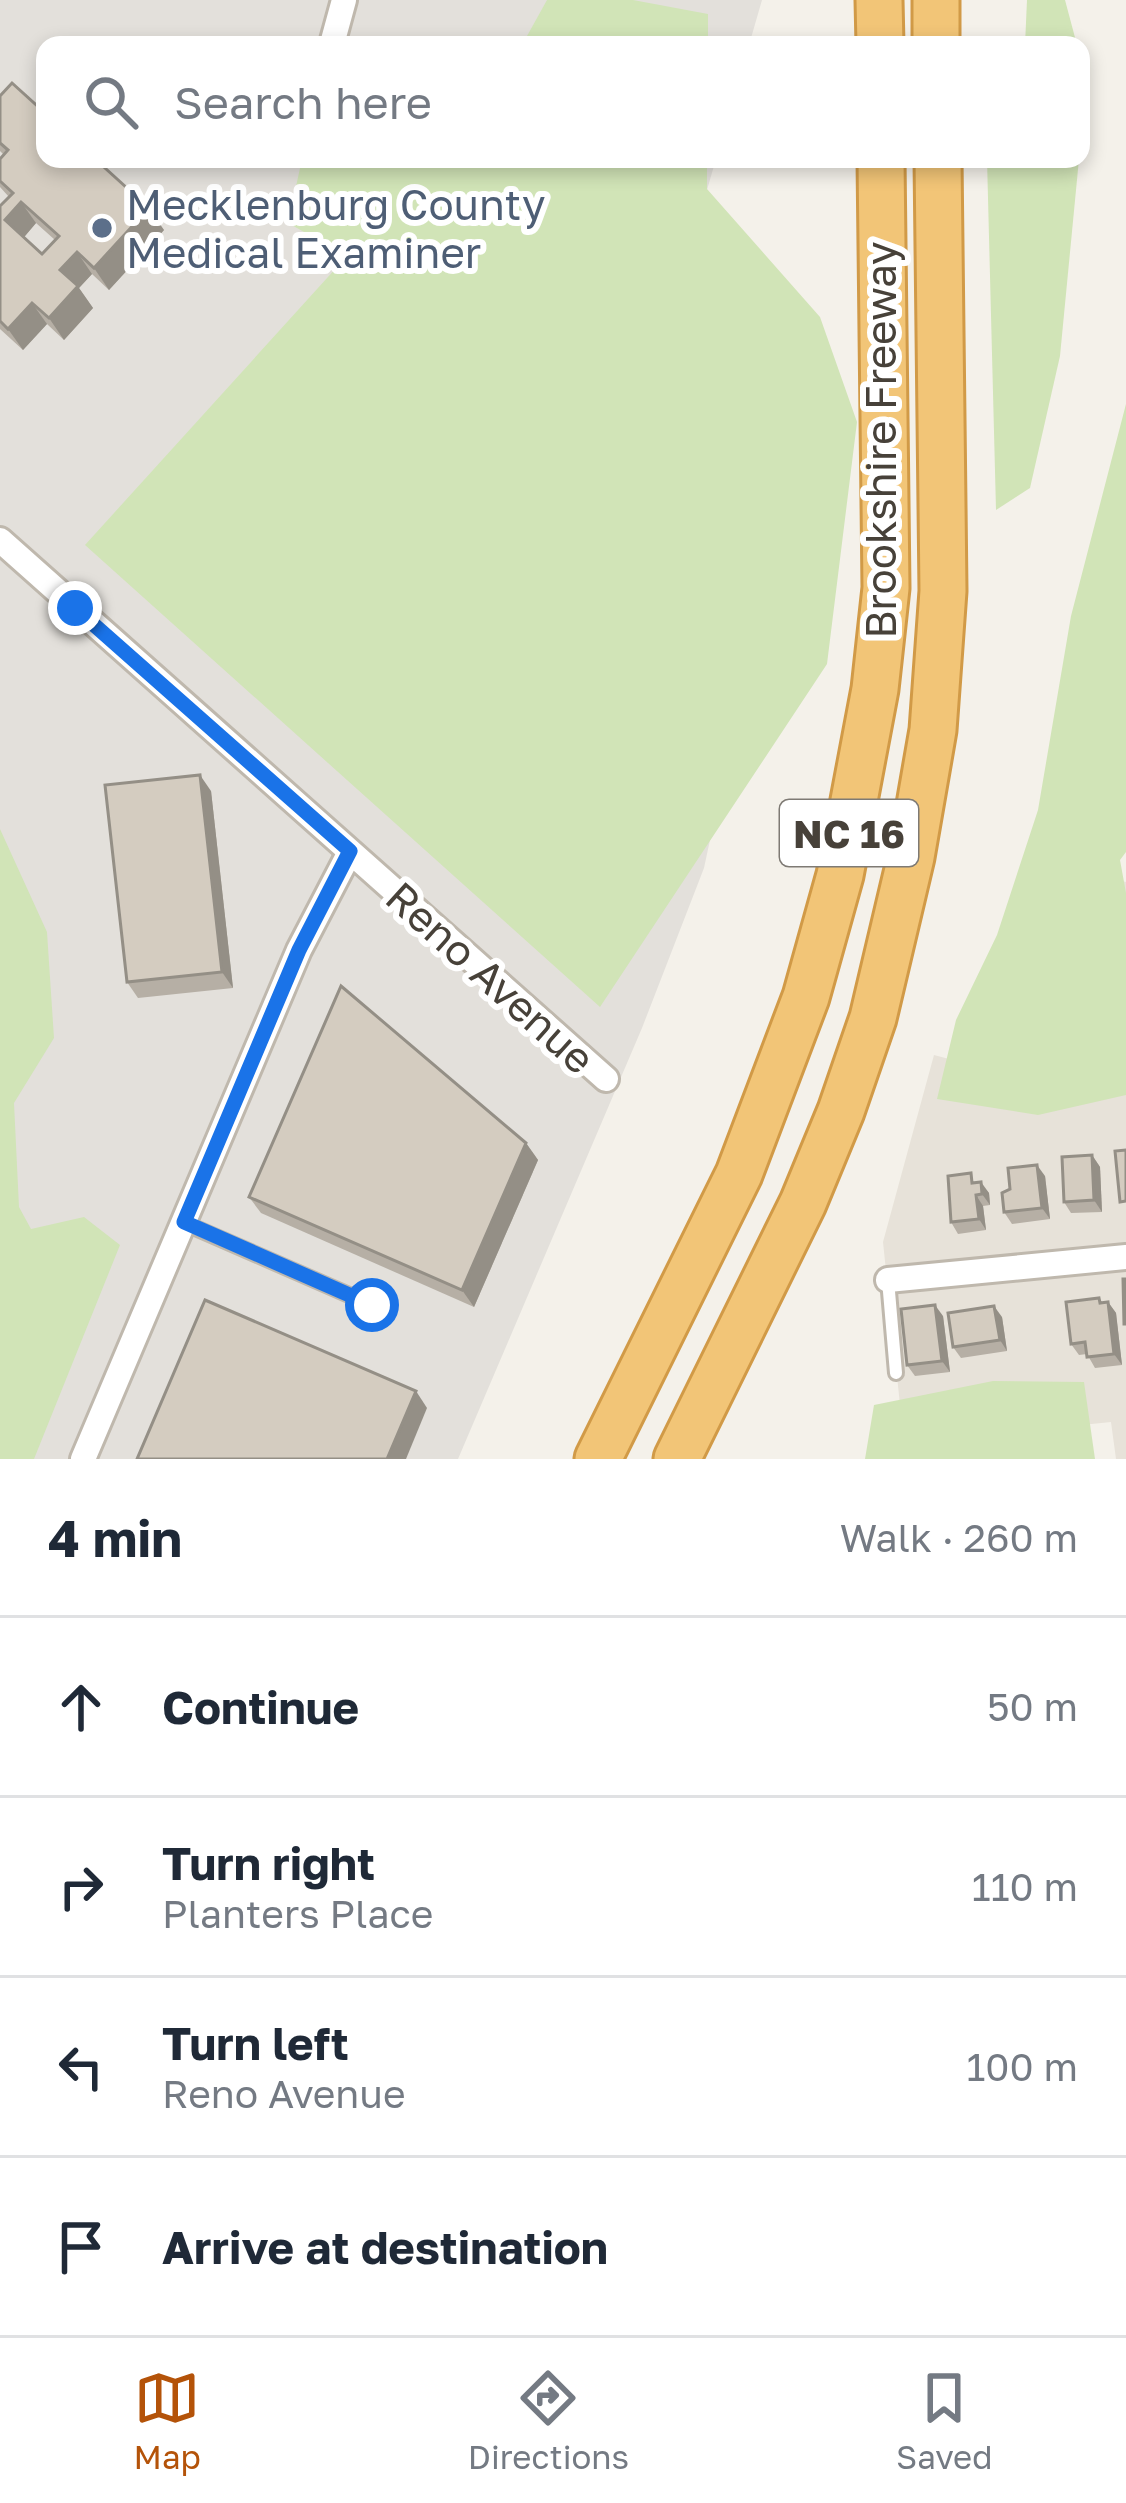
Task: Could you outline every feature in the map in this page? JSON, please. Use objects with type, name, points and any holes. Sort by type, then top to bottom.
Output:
[{"type":"highway","points":[[879,0],[880,36]]},
{"type":"highway","points":[[936,0],[937,36]]},
{"type":"highway","name":"Brookshire Freeway","points":[[598,1459],[753,1140],[806,997],[845,852],[872,712],[886,588],[881,168]]},
{"type":"highway","name":"Brookshire Freeway","points":[[677,1459],[803,1203],[841,1111],[873,1018],[910,857],[932,730],[943,592],[938,168]]},
{"type":"street","points":[[334,36],[344,0]]},
{"type":"street","name":"Reno Avenue","points":[[0,541],[606,1078]]},
{"type":"street","points":[[83,1459],[299,950],[350,851]]},
{"type":"street","points":[[888,1280],[1126,1257]]},
{"type":"lane","points":[[184,1222],[372,1305]]},
{"type":"lane","points":[[888,1280],[896,1373]]},
{"type":"shaded area","points":[[0,0],[762,0],[752,36],[36,36],[36,168],[713,168],[614,509],[755,630],[704,868],[642,1028],[458,1459],[0,1459]]},
{"type":"shaded area","points":[[1118,880],[1126,882],[1126,1459],[1116,1459],[1111,1422],[904,1443],[883,1242],[934,1055],[1070,1091]]},
{"type":"green space","points":[[547,0],[633,0],[708,14],[708,36],[527,36]]},
{"type":"green space","points":[[1027,0],[1065,0],[1075,36],[1025,36]]},
{"type":"green space","points":[[300,168],[707,168],[707,189],[820,317],[857,422],[827,664],[600,1007],[85,545],[347,256],[288,223]]},
{"type":"green space","points":[[987,168],[1078,168],[1060,356],[1030,488],[996,510]]},
{"type":"green space","points":[[1126,404],[1126,852],[1120,860],[1126,893],[1126,1095],[1038,1115],[937,1099],[956,1020],[997,935],[1038,810],[1071,616]]},
{"type":"green space","points":[[0,829],[47,932],[54,1038],[14,1103],[19,1207],[31,1229],[84,1217],[120,1245],[34,1459],[0,1459]]},
{"type":"green space","points":[[993,1381],[1084,1382],[1095,1459],[865,1459],[874,1405]]},
{"type":"building","name":"Mecklenburg County Medical Examiner","points":[[12,83],[36,105],[36,168],[105,168],[149,208],[94,268],[77,252],[60,270],[78,286],[49,318],[32,303],[8,329],[0,321],[0,206],[13,193],[0,181],[0,159],[8,150],[0,143],[0,96]],"holes":[[[21,202],[59,236],[42,254],[5,220]]]},
{"type":"building","points":[[200,775],[222,972],[127,982],[105,785]]},
{"type":"building","points":[[341,986],[526,1143],[462,1290],[249,1197]]},
{"type":"building","points":[[1126,1150],[1126,1201],[1120,1202],[1115,1151]]},
{"type":"building","points":[[1092,1155],[1094,1200],[1064,1202],[1062,1157]]},
{"type":"building","points":[[1037,1165],[1042,1208],[1004,1212],[1002,1193],[1010,1189],[1008,1168]]},
{"type":"building","points":[[971,1173],[972,1183],[981,1182],[982,1194],[976,1195],[979,1219],[951,1222],[948,1176]]},
{"type":"building","points":[[1126,1279],[1126,1324],[1124,1324]]},
{"type":"building","points":[[1099,1298],[1100,1303],[1108,1302],[1114,1354],[1087,1357],[1085,1342],[1071,1344],[1066,1302]]},
{"type":"building","points":[[205,1300],[416,1391],[387,1459],[137,1459]]},
{"type":"building","points":[[935,1305],[942,1361],[907,1365],[901,1309]]},
{"type":"building","points":[[994,1306],[1000,1340],[953,1347],[948,1313]]},
{"type":"place","name":"Mecklenburg County Medical Examiner","points":[[102,228]]},
{"type":"route","points":[[75,608],[350,851],[299,950],[184,1222],[372,1305]]}]
